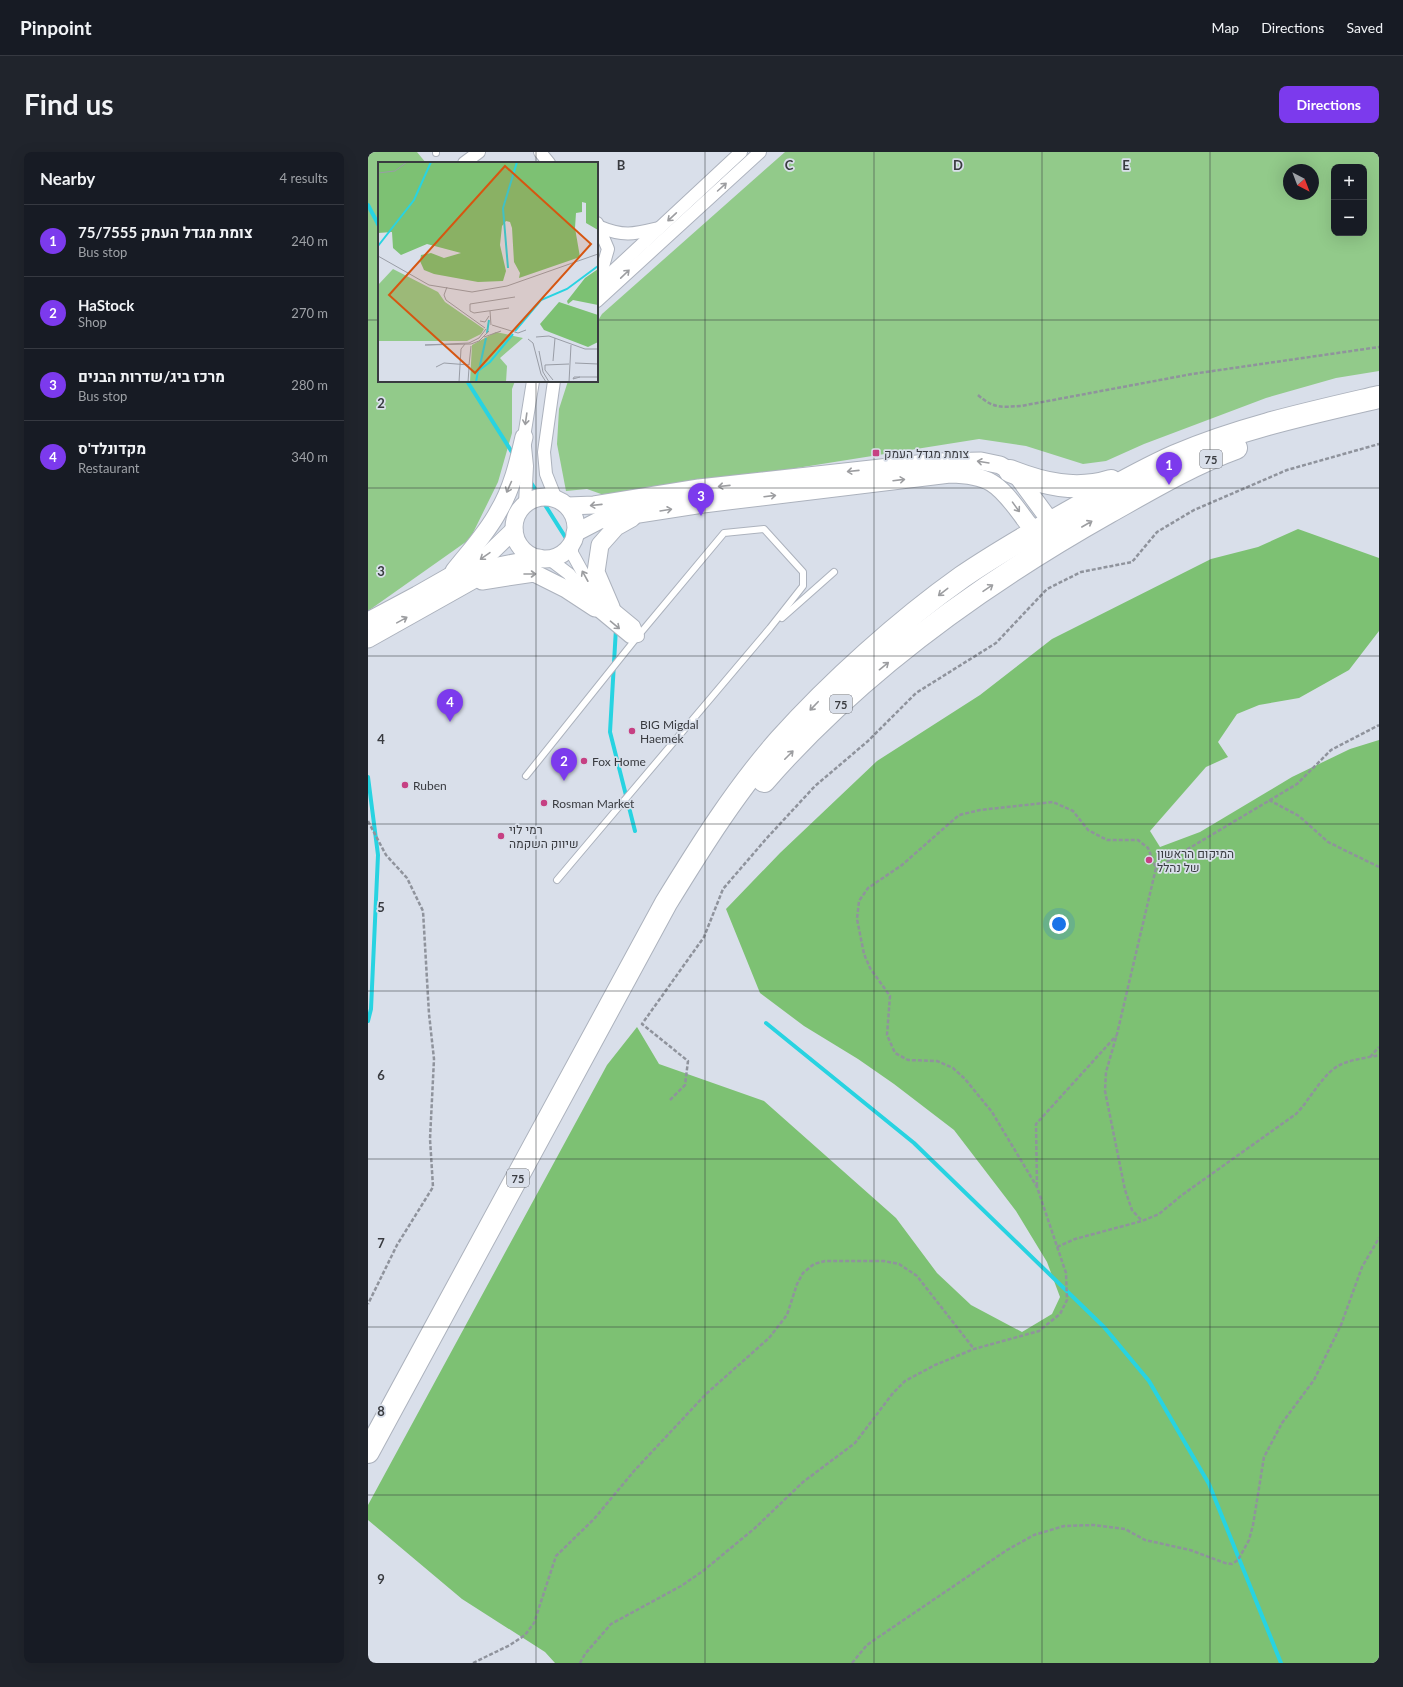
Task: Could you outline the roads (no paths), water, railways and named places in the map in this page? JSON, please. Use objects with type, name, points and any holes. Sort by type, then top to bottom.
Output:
[{"type":"highway","name":"75","points":[[368,1452],[666,903],[708,835],[741,788],[780,740],[857,663],[915,614],[961,578],[1042,527],[1175,456],[1273,423],[1379,398]]},
{"type":"highway","name":"75","points":[[666,903],[724,827],[770,773],[862,684],[945,617],[1053,544],[1134,498],[1230,451],[1379,398]]},
{"type":"highway","points":[[1010,471],[1038,482],[1063,486],[1085,486],[1104,484],[1147,470]]},
{"type":"main road","points":[[447,578],[477,543],[498,512],[515,475],[524,437]]},
{"type":"main road","points":[[544,558],[529,554],[521,548],[516,540],[514,530],[517,513],[526,504],[542,497],[562,502],[594,505],[699,488],[935,462],[981,461],[1000,465],[1010,471],[1018,477],[1042,527],[1053,544]]},
{"type":"main road","points":[[368,639],[498,566],[544,558],[562,553],[574,537],[600,520],[703,504],[950,474],[972,474],[985,479],[998,487],[1042,527]]},
{"type":"main road","points":[[562,502],[575,521],[574,537]]},
{"type":"main road","points":[[603,607],[596,572],[600,545],[616,527],[641,514]]},
{"type":"main road","points":[[368,620],[489,554],[514,530]]},
{"type":"main road","points":[[464,585],[488,579],[534,573],[603,607]]},
{"type":"street","points":[[465,162],[479,152]]},
{"type":"street","points":[[540,152],[548,162]]},
{"type":"street","points":[[598,285],[741,152]]},
{"type":"street","points":[[598,300],[760,152]]},
{"type":"street","points":[[598,225],[615,233],[635,234],[659,228]]},
{"type":"street","points":[[598,225],[608,249],[598,283]]},
{"type":"street","points":[[526,504],[527,466],[524,437],[533,382]]},
{"type":"street","points":[[554,382],[544,452],[546,474],[562,502]]},
{"type":"street","points":[[574,537],[572,553],[603,607]]},
{"type":"street","points":[[544,558],[569,574],[603,607],[630,637],[638,636]]},
{"type":"lane","points":[[526,776],[638,636],[724,533],[764,529],[803,572],[803,586],[770,628],[557,880]]},
{"type":"lane","points":[[770,628],[834,572]]},
{"type":"waterway","points":[[368,205],[378,224]]},
{"type":"waterway","points":[[468,382],[515,457]]},
{"type":"waterway","points":[[530,481],[569,543]]},
{"type":"waterway","points":[[616,628],[610,732],[635,831]]},
{"type":"waterway","points":[[368,777],[378,855],[371,1009],[368,1021]]},
{"type":"waterway","points":[[766,1023],[914,1143],[1104,1327],[1149,1381],[1209,1484],[1281,1663]]},
{"type":"place","name":"צומת מגדל העמק","points":[[876,453]]},
{"type":"place","name":"צומת מגדל העמק 75/7555","points":[[1169,485]]},
{"type":"place","name":"מרכז ביג/שדרות הבנים","points":[[701,516]]},
{"type":"place","name":"מקדונלד'ס","points":[[450,722]]},
{"type":"place","name":"BIG Migdal Haemek","points":[[632,731]]},
{"type":"place","name":"Fox Home","points":[[584,761]]},
{"type":"place","name":"HaStock","points":[[564,781]]},
{"type":"place","name":"Ruben","points":[[405,785]]},
{"type":"place","name":"Rosman Market","points":[[544,803]]},
{"type":"place","name":"רמי לוי שיווק השקמה","points":[[501,836]]},
{"type":"place","name":"המיקום הראשון של נהלל","points":[[1149,860]]}]
